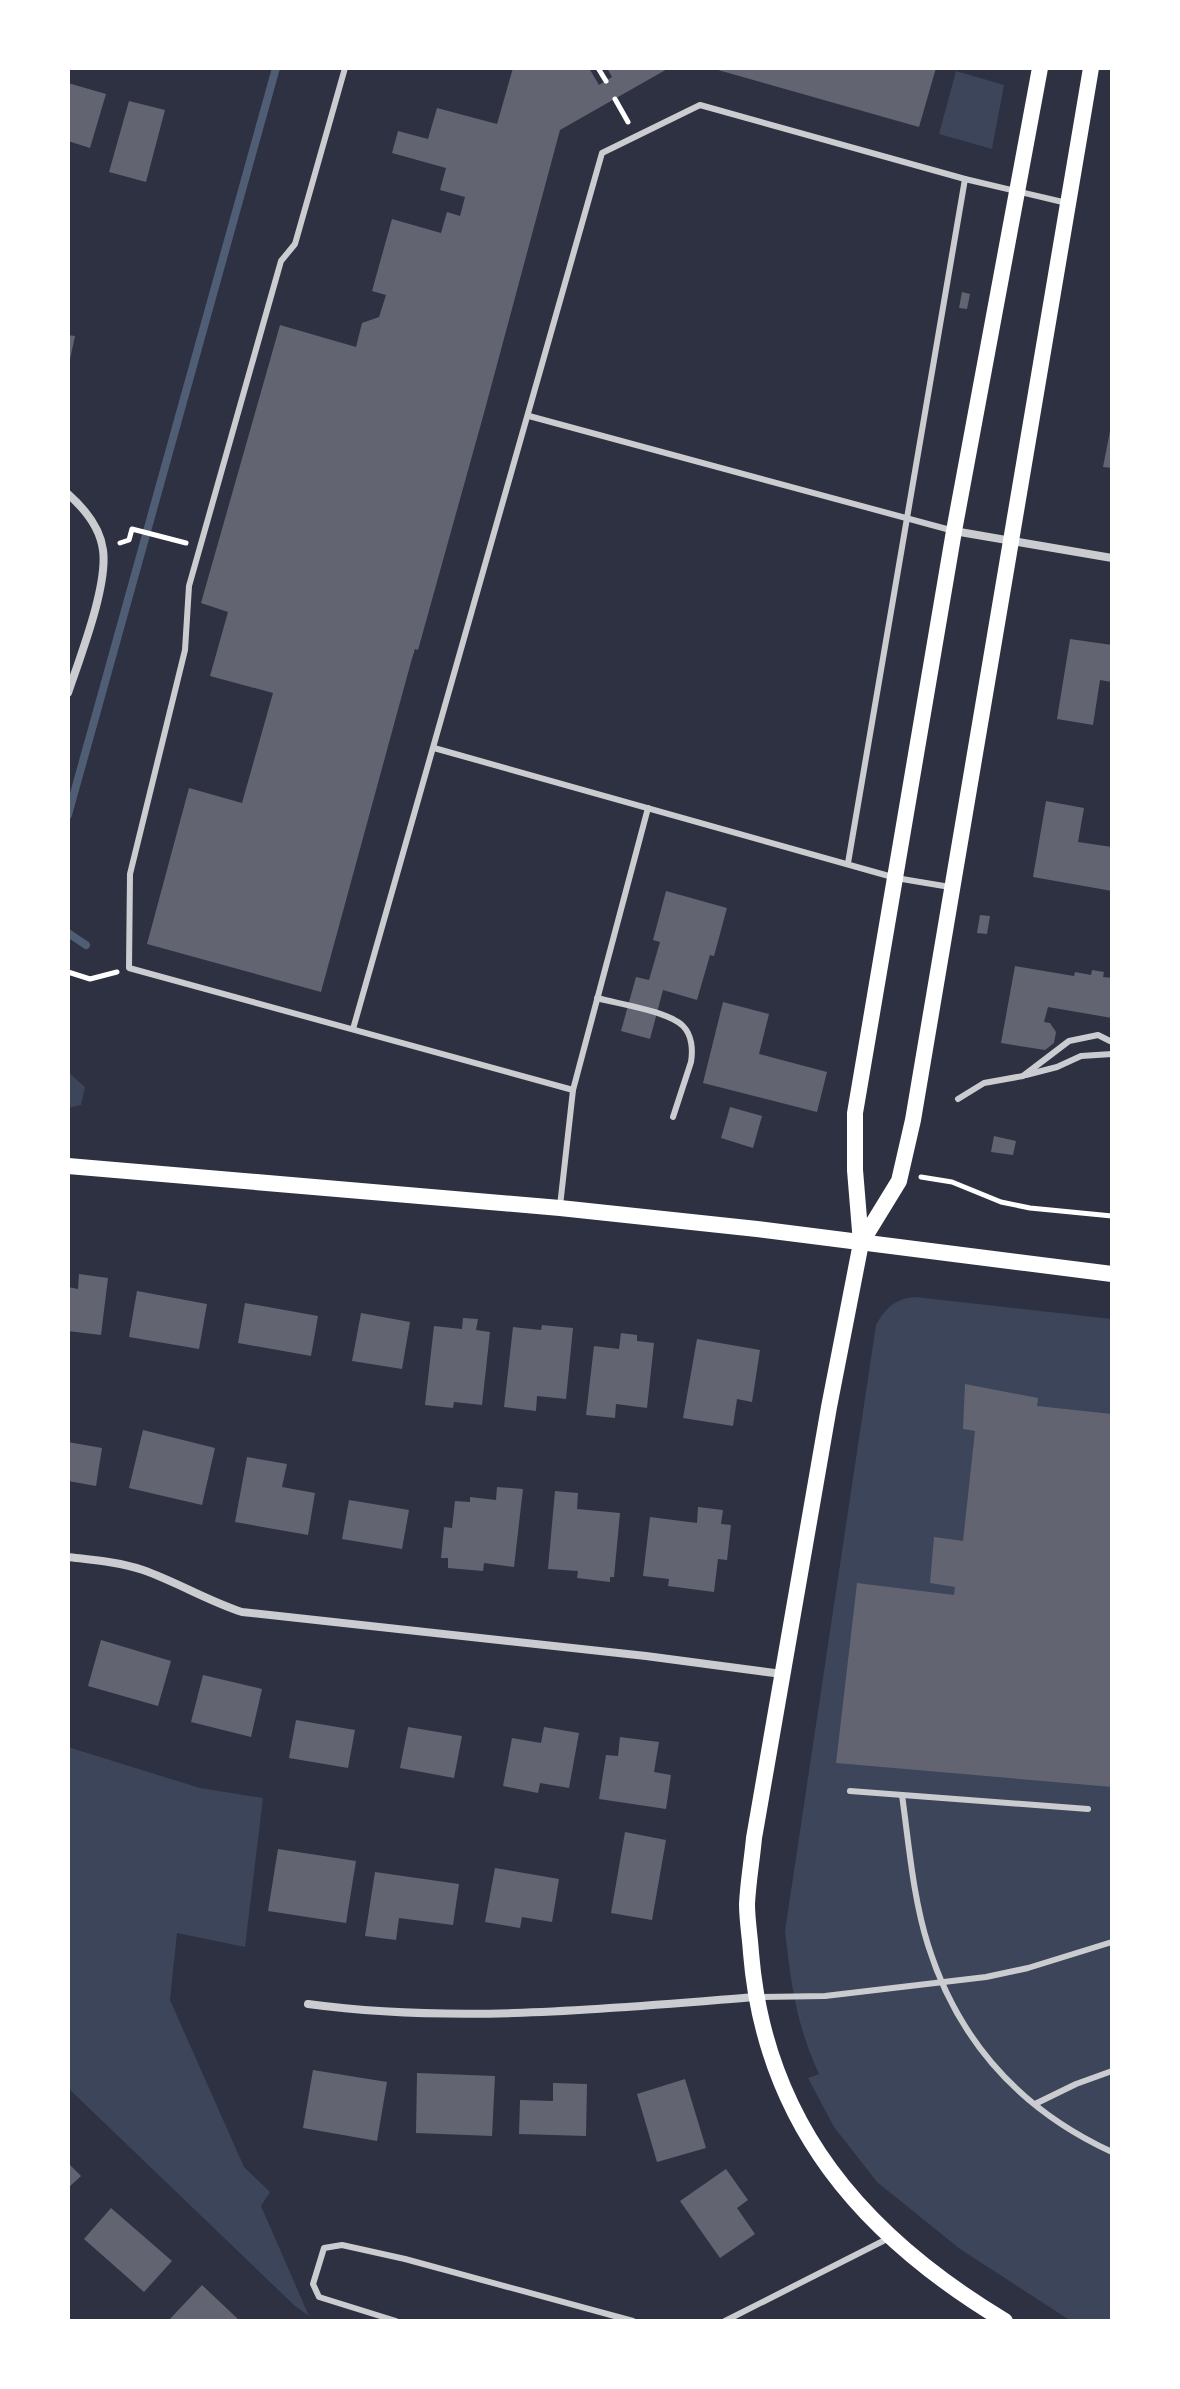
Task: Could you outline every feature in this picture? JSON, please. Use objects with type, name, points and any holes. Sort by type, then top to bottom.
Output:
[{"type":"main road","points":[[1005,2321],[917,2262],[889,2238],[856,2205],[807,2135],[777,2074],[755,1997],[747,1905],[754,1838],[782,1674],[861,1243],[855,1170],[855,1113],[954,531],[1040,68]]},
{"type":"main road","points":[[861,1243],[899,1181],[913,1120],[1091,68]]},
{"type":"main road","points":[[68,1166],[560,1208],[757,1229],[1112,1274]]},
{"type":"street","points":[[68,494],[83,507],[94,523],[104,553],[101,583],[68,693]]},
{"type":"street","points":[[954,531],[1112,558]]},
{"type":"street","points":[[68,1557],[107,1561],[143,1570],[242,1612],[631,1654],[782,1674]]},
{"type":"street","points":[[308,2004],[423,2013],[566,2013],[755,1997]]},
{"type":"lane","points":[[345,68],[295,244],[281,261],[189,586],[185,650],[130,874],[129,968],[573,1090]]},
{"type":"lane","points":[[353,1029],[602,153],[700,105],[965,179],[1070,203]]},
{"type":"lane","points":[[848,863],[965,179]]},
{"type":"lane","points":[[529,416],[954,531]]},
{"type":"lane","points":[[434,748],[896,878],[953,887]]},
{"type":"lane","points":[[560,1208],[573,1090],[648,808]]},
{"type":"lane","points":[[597,998],[669,1018],[681,1023],[688,1032],[691,1062],[673,1117]]},
{"type":"lane","points":[[1023,1076],[1069,1041],[1098,1035],[1112,1042]]},
{"type":"lane","points":[[958,1099],[984,1083],[1057,1067],[1081,1056],[1112,1054]]},
{"type":"lane","points":[[850,1791],[1088,1809]]},
{"type":"lane","points":[[902,1795],[910,1859],[927,1943],[961,2022],[981,2053],[1008,2082],[1081,2136],[1112,2152]]},
{"type":"lane","points":[[755,1997],[825,1996],[986,1977],[1028,1968],[1112,1942]]},
{"type":"lane","points":[[1034,2104],[1112,2071]]},
{"type":"lane","points":[[725,2321],[889,2238]]},
{"type":"lane","points":[[396,2321],[319,2297],[313,2284],[324,2248],[342,2245],[405,2259],[633,2321]]},
{"type":"path","points":[[598,68],[606,81]]},
{"type":"path","points":[[615,99],[636,136]]},
{"type":"path","points":[[129,540],[132,529],[200,547]]},
{"type":"path","points":[[68,972],[90,979],[129,968]]},
{"type":"path","points":[[900,1174],[952,1182],[1001,1202],[1030,1208],[1112,1216]]},
{"type":"shaded area","points":[[956,71],[1004,85],[992,149],[939,134]]},
{"type":"shaded area","points":[[68,1072],[85,1087],[81,1105],[68,1108]]},
{"type":"shaded area","points":[[915,1297],[1112,1319],[1112,2321],[1071,2321],[960,2249],[877,2182],[834,2127],[808,2078],[819,2074],[796,2004],[785,1931],[876,1325],[891,1305]]},
{"type":"shaded area","points":[[68,1747],[200,1788],[263,1798],[245,1947],[177,1933],[170,2000],[244,2167],[270,2192],[261,2206],[309,2316],[68,2088]]},
{"type":"building","points":[[513,68],[589,68],[599,85],[612,77],[607,68],[669,68],[560,130],[321,992],[147,944],[189,788],[242,803],[273,693],[210,676],[228,612],[201,603],[280,325],[356,347],[362,323],[379,317],[386,295],[372,291],[392,219],[441,233],[447,212],[460,216],[465,197],[440,190],[446,168],[392,153],[398,131],[428,139],[437,108],[497,124]]},
{"type":"building","points":[[711,68],[936,68],[919,127]]},
{"type":"building","points":[[68,83],[106,94],[90,148],[68,141]]},
{"type":"building","points":[[129,101],[165,110],[146,182],[109,172]]},
{"type":"building","points":[[962,292],[970,294],[967,309],[959,308]]},
{"type":"building","points":[[68,335],[75,336],[69,364],[68,364]]},
{"type":"building","points":[[1112,426],[1112,468],[1103,467]]},
{"type":"building","points":[[1070,639],[1112,645],[1112,682],[1100,680],[1093,725],[1057,719]]},
{"type":"building","points":[[1046,801],[1084,808],[1078,842],[1112,847],[1112,891],[1033,877]]},
{"type":"building","points":[[666,891],[727,908],[714,956],[710,955],[697,1000],[663,990],[650,1039],[621,1031],[636,977],[649,980],[660,942],[653,940]]},
{"type":"building","points":[[980,915],[990,916],[987,934],[977,933]]},
{"type":"building","points":[[1015,966],[1074,976],[1075,972],[1091,975],[1092,970],[1104,972],[1103,977],[1112,978],[1112,1018],[1048,1007],[1044,1022],[1050,1023],[1056,1032],[1054,1043],[1045,1050],[1001,1043]]},
{"type":"building","points":[[723,1002],[769,1014],[759,1054],[827,1072],[817,1112],[703,1083]]},
{"type":"building","points":[[730,1107],[762,1116],[753,1148],[721,1138]]},
{"type":"building","points":[[994,1136],[1016,1141],[1013,1155],[991,1152]]},
{"type":"building","points":[[79,1274],[108,1278],[101,1335],[68,1331],[68,1287],[78,1289]]},
{"type":"building","points":[[137,1291],[207,1304],[199,1349],[129,1337]]},
{"type":"building","points":[[245,1303],[318,1316],[311,1356],[238,1343]]},
{"type":"building","points":[[361,1313],[410,1322],[402,1369],[352,1361]]},
{"type":"building","points":[[463,1318],[478,1319],[476,1330],[490,1332],[482,1405],[454,1402],[453,1408],[425,1405],[434,1326],[462,1329]]},
{"type":"building","points":[[542,1325],[573,1328],[566,1399],[537,1396],[536,1411],[504,1407],[513,1327],[541,1330]]},
{"type":"building","points":[[621,1333],[637,1335],[637,1341],[654,1343],[647,1408],[616,1404],[615,1418],[586,1415],[594,1346],[619,1349]]},
{"type":"building","points":[[697,1339],[760,1350],[752,1402],[737,1399],[733,1426],[683,1418]]},
{"type":"building","points":[[965,1384],[1038,1398],[1037,1406],[1112,1414],[1112,1787],[836,1763],[857,1583],[954,1595],[955,1587],[930,1583],[934,1537],[963,1541],[975,1431],[963,1429]]},
{"type":"building","points":[[143,1430],[215,1448],[202,1505],[129,1488]]},
{"type":"building","points":[[68,1442],[102,1448],[96,1486],[68,1481]]},
{"type":"building","points":[[247,1457],[287,1464],[282,1487],[315,1493],[308,1535],[235,1522]]},
{"type":"building","points":[[497,1487],[523,1489],[514,1567],[484,1563],[483,1571],[448,1568],[448,1558],[441,1558],[444,1527],[452,1528],[455,1501],[470,1502],[470,1497],[496,1500]]},
{"type":"building","points":[[555,1491],[578,1493],[577,1509],[620,1513],[614,1577],[610,1577],[610,1582],[577,1578],[578,1571],[548,1569]]},
{"type":"building","points":[[349,1500],[409,1510],[402,1549],[342,1539]]},
{"type":"building","points":[[698,1507],[723,1510],[721,1524],[731,1525],[727,1560],[718,1559],[714,1592],[668,1586],[669,1579],[643,1576],[650,1517],[697,1523]]},
{"type":"building","points":[[101,1640],[171,1661],[158,1706],[88,1686]]},
{"type":"building","points":[[203,1675],[262,1689],[251,1737],[191,1722]]},
{"type":"building","points":[[296,1720],[355,1730],[348,1768],[289,1758]]},
{"type":"building","points":[[408,1727],[462,1736],[454,1778],[400,1768]]},
{"type":"building","points":[[544,1727],[579,1733],[569,1788],[540,1783],[538,1793],[503,1786],[512,1738],[541,1743]]},
{"type":"building","points":[[620,1737],[659,1742],[654,1772],[671,1775],[666,1809],[599,1799],[606,1755],[618,1756]]},
{"type":"building","points":[[625,1832],[666,1840],[652,1920],[611,1913]]},
{"type":"building","points":[[278,1849],[356,1861],[346,1923],[268,1911]]},
{"type":"building","points":[[495,1868],[559,1879],[552,1922],[522,1917],[520,1928],[485,1922]]},
{"type":"building","points":[[375,1872],[459,1884],[453,1925],[399,1918],[396,1940],[365,1936]]},
{"type":"building","points":[[313,2070],[387,2082],[377,2141],[303,2128]]},
{"type":"building","points":[[417,2073],[495,2076],[492,2136],[416,2133]]},
{"type":"building","points":[[685,2079],[706,2148],[657,2162],[637,2094]]},
{"type":"building","points":[[553,2083],[587,2084],[586,2136],[519,2134],[520,2100],[553,2101]]},
{"type":"building","points":[[68,2163],[81,2176],[68,2188]]},
{"type":"building","points":[[726,2169],[748,2200],[737,2208],[755,2234],[720,2258],[680,2201]]},
{"type":"building","points":[[111,2208],[172,2261],[144,2292],[84,2239]]},
{"type":"building","points":[[202,2285],[240,2321],[168,2321]]},
{"type":"waterway","points":[[68,815],[276,68]]},
{"type":"waterway","points":[[68,933],[86,945]]}]
